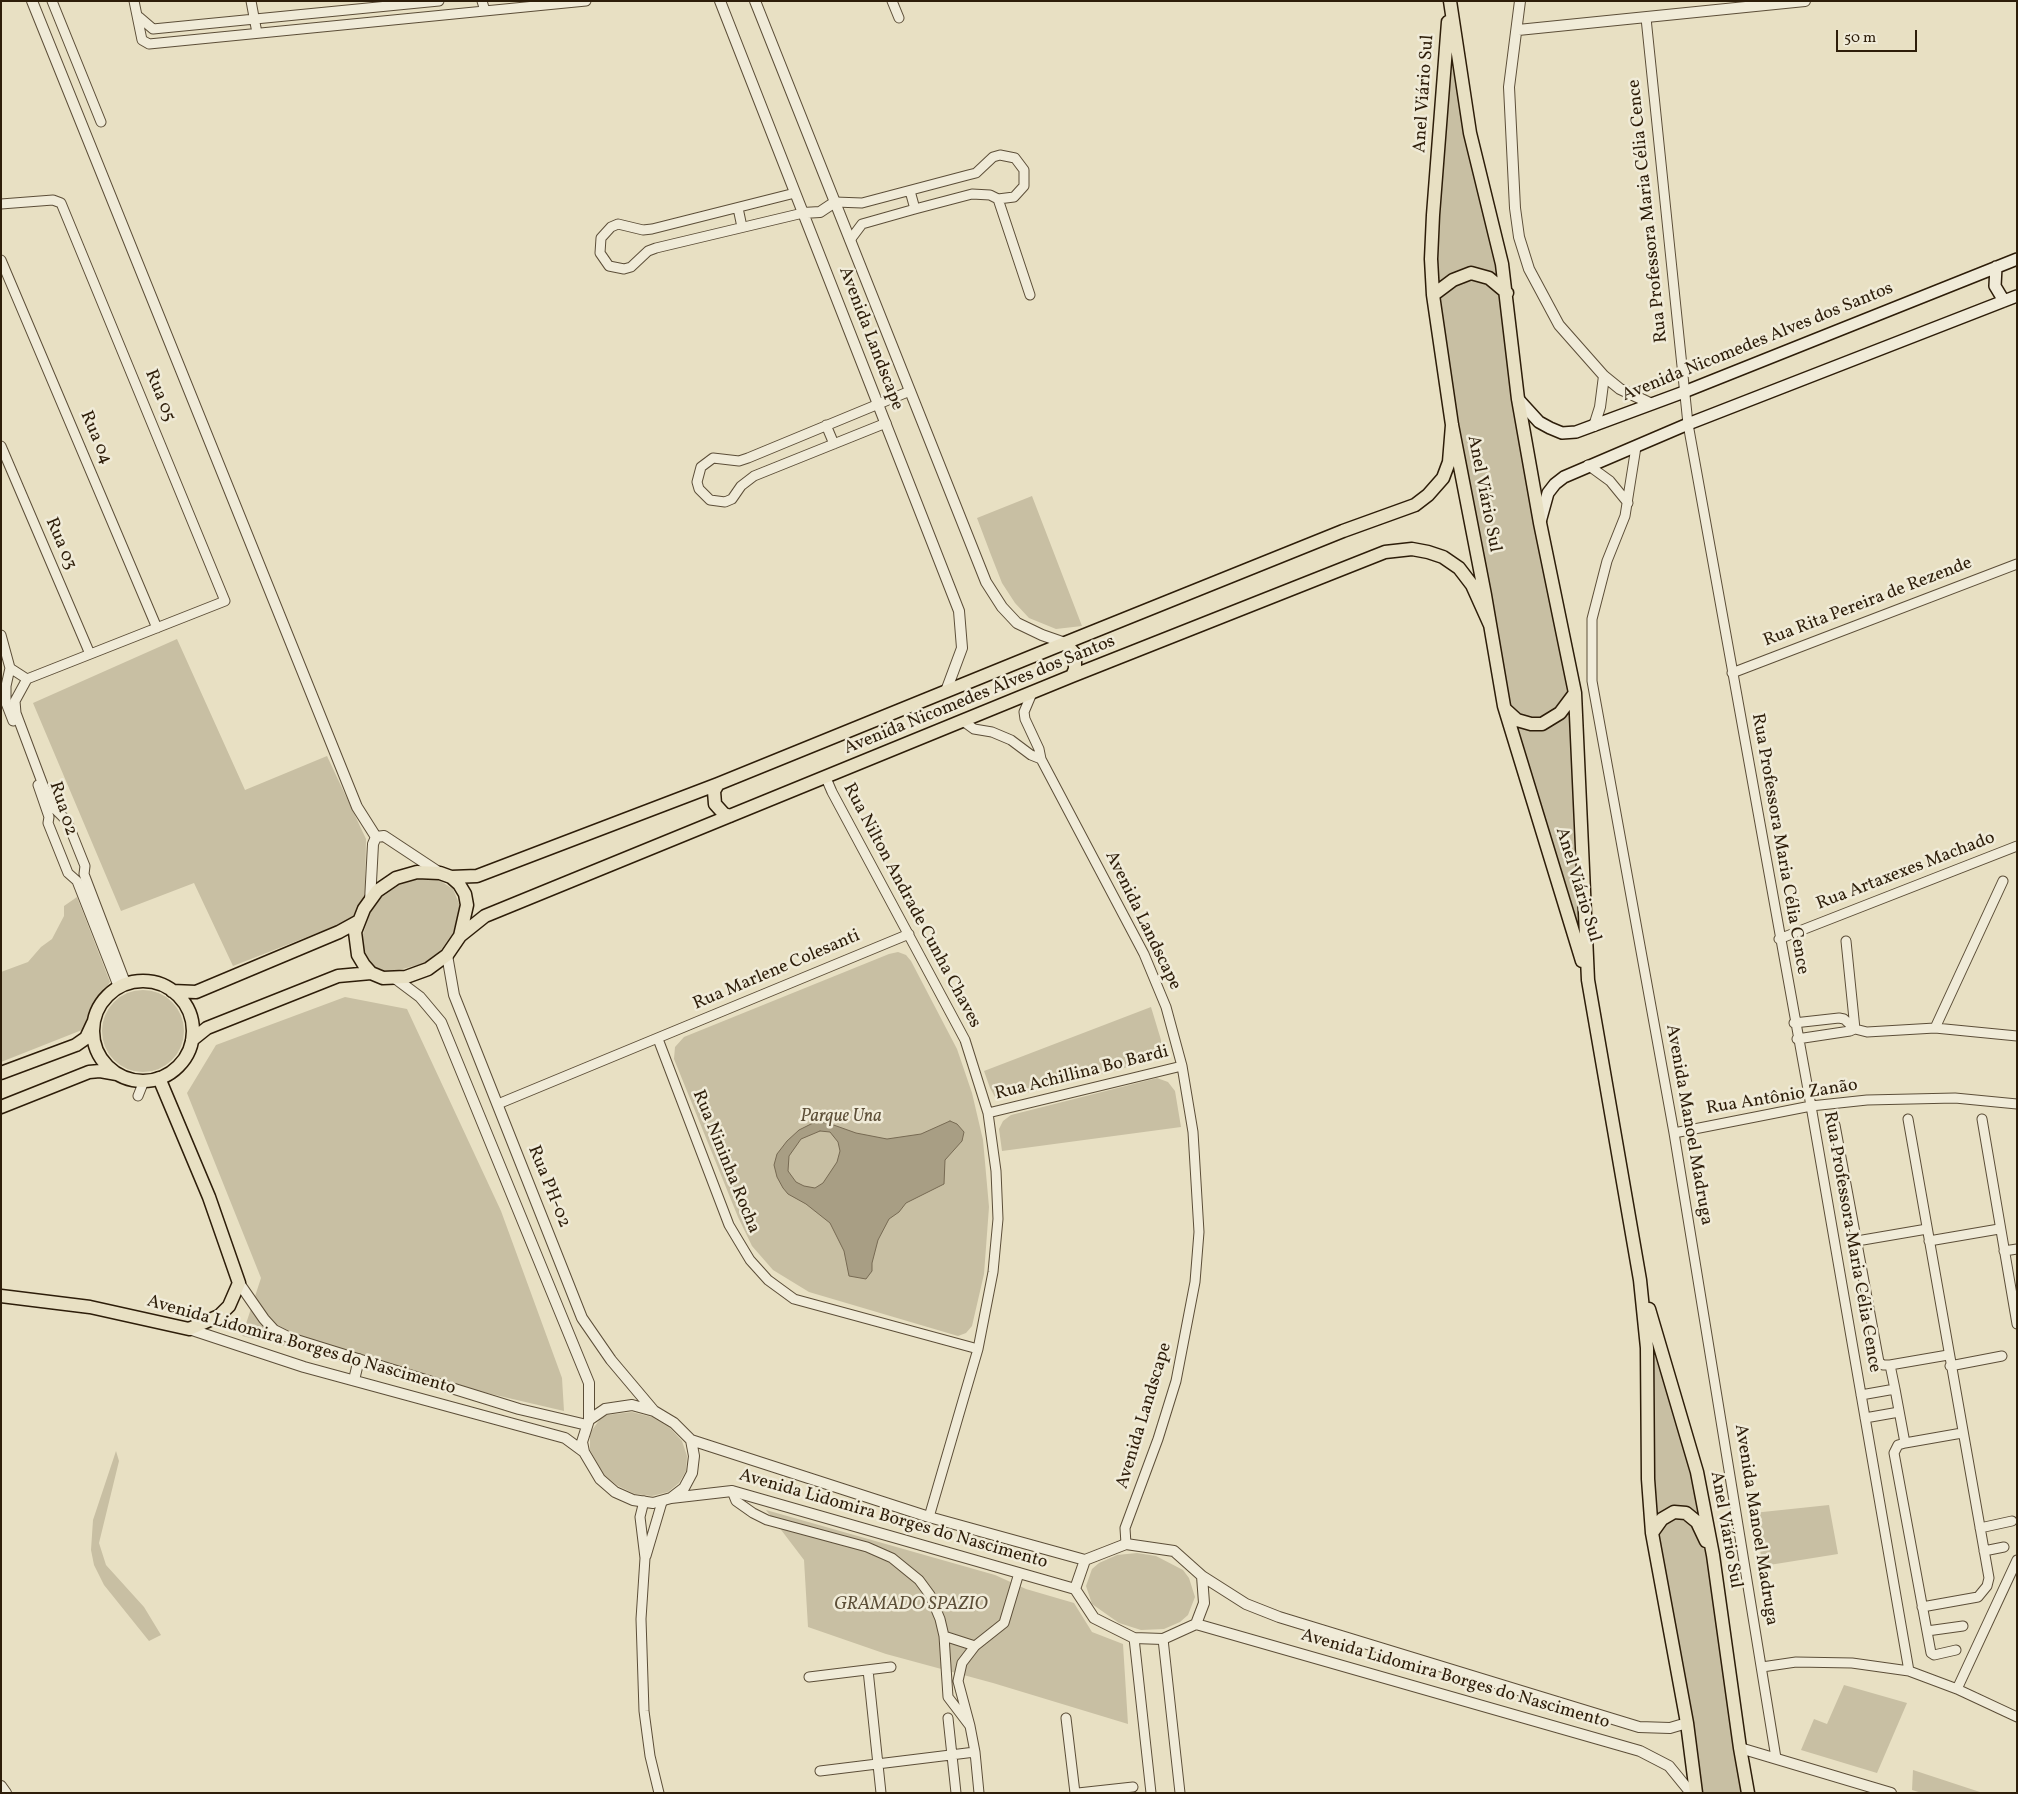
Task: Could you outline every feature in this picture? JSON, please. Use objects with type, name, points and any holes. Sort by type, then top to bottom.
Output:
[{"type":"main road","name":"Anel Viário Sul","points":[[1450,1],[1470,133],[1502,264],[1507,293],[1518,399],[1540,523],[1575,693],[1588,980]]},
{"type":"main road","name":"Anel Viário Sul","points":[[1450,1],[1433,215],[1431,259],[1433,295],[1452,426],[1504,706],[1588,980],[1640,1280],[1647,1348],[1648,1479],[1652,1533],[1687,1723],[1696,1793]]},
{"type":"main road","name":"Avenida Nicomedes Alves dos Santos","points":[[1518,399],[1539,422],[1550,428],[1569,432],[1594,426],[2017,260]]},
{"type":"main road","points":[[1996,268],[1994,286],[2004,301]]},
{"type":"main road","points":[[1433,295],[1453,280],[1471,273],[1489,278],[1507,293]]},
{"type":"main road","points":[[1540,523],[1548,493],[1555,484],[1588,465],[2017,296]]},
{"type":"main road","name":"Avenida Nicomedes Alves dos Santos","points":[[445,875],[477,876],[718,784],[1343,531],[1415,505],[1428,496],[1444,478],[1449,462],[1452,426]]},
{"type":"main road","name":"Avenida Nicomedes Alves dos Santos","points":[[460,936],[485,916],[1072,676],[1385,552],[1398,550],[1428,552],[1443,557],[1459,568],[1472,586],[1490,625]]},
{"type":"main road","points":[[1065,643],[1075,654],[1076,669],[1072,676]]},
{"type":"main road","points":[[1504,706],[1508,713],[1517,720],[1531,724],[1542,724],[1560,713],[1575,693]]},
{"type":"main road","points":[[718,784],[714,791],[715,804],[724,814],[730,816]]},
{"type":"main road","points":[[1,1107],[89,1072],[100,1071],[144,1081],[159,1078],[181,1064],[192,1040],[207,1028],[338,976],[371,973],[383,978],[396,979],[428,969],[446,955],[460,936],[467,905],[465,894],[445,875],[417,872],[396,878],[377,891],[370,900],[364,909],[355,932],[355,944],[358,955],[371,973]]},
{"type":"main road","points":[[172,991],[196,992],[359,922]]},
{"type":"main road","points":[[1,1073],[76,1045],[86,1038],[108,996],[122,986],[139,981],[152,982],[172,991],[184,1003],[190,1014],[192,1040]]},
{"type":"main road","points":[[95,1018],[94,1032],[96,1045],[110,1068],[120,1075]]},
{"type":"main road","points":[[159,1078],[209,1197],[239,1283],[229,1306],[219,1316],[190,1329]]},
{"type":"main road","name":"Anel Viário Sul","points":[[1640,1280],[1697,1472],[1713,1555],[1748,1793]]},
{"type":"main road","name":"Avenida Lidomira Borges do Nascimento","points":[[1,1296],[90,1307],[190,1329]]},
{"type":"main road","points":[[1652,1533],[1662,1519],[1674,1512],[1686,1513],[1697,1522],[1713,1555]]},
{"type":"street","points":[[32,1],[357,807],[376,837]]},
{"type":"street","points":[[52,1],[101,122]]},
{"type":"street","points":[[134,1],[142,40],[149,44],[586,1]]},
{"type":"street","points":[[251,1],[257,33]]},
{"type":"street","points":[[139,18],[153,29],[369,5],[439,1]]},
{"type":"street","points":[[482,1],[485,11]]},
{"type":"street","name":"Avenida Landscape","points":[[720,1],[959,611],[962,648],[946,691]]},
{"type":"street","name":"Avenida Landscape","points":[[755,1],[986,582],[1002,607],[1017,623],[1065,643]]},
{"type":"street","points":[[892,1],[898,18]]},
{"type":"street","points":[[1520,1],[1518,30],[1511,60],[1509,87],[1515,208],[1519,237],[1530,269],[1559,325],[1604,376],[1620,389],[1652,404]]},
{"type":"street","points":[[1518,30],[1805,1]]},
{"type":"street","points":[[369,5],[373,22]]},
{"type":"street","name":"Rua Professora Maria Célia Cence","points":[[1646,18],[1688,424],[1794,1023],[1811,1106],[1909,1671]]},
{"type":"street","points":[[795,193],[652,229],[643,230],[618,224],[611,227],[600,238],[600,254],[609,266],[624,269],[631,267],[648,251],[656,248],[803,213],[820,212],[835,202],[862,203],[910,191],[976,173],[993,157],[1008,155],[1021,164],[1025,178],[1024,186],[1014,197],[998,199],[990,195],[972,194],[862,224],[850,240]]},
{"type":"street","points":[[910,191],[915,209]]},
{"type":"street","points":[[998,199],[1030,295]]},
{"type":"street","name":"Rua 05","points":[[1,204],[53,200],[61,203],[225,601],[157,628]]},
{"type":"street","points":[[738,208],[742,227]]},
{"type":"street","name":"Rua 04","points":[[1,260],[157,628]]},
{"type":"street","points":[[1594,426],[1600,407],[1604,376]]},
{"type":"street","points":[[886,423],[746,480],[738,493],[725,502],[710,500],[699,489],[698,474],[706,462],[720,457],[729,460],[748,458],[910,391]]},
{"type":"street","points":[[826,425],[834,444]]},
{"type":"street","name":"Rua 03","points":[[1,446],[90,654]]},
{"type":"street","name":"Avenida Manoel Madruga","points":[[1636,447],[1628,503],[1621,531],[1607,561],[1592,619],[1592,681],[1674,1133],[1776,1758]]},
{"type":"street","points":[[1588,465],[1610,481],[1628,503]]},
{"type":"street","name":"Rua Rita Pereira de Rezende","points":[[1732,673],[2017,564]]},
{"type":"street","points":[[122,986],[84,874],[85,866],[66,821],[54,808],[43,785],[16,712],[15,701],[19,690],[27,679],[157,628]]},
{"type":"street","name":"Rua 02","points":[[1,635],[10,668],[6,686],[6,703],[46,809],[48,823],[68,873],[77,882],[122,986]]},
{"type":"street","points":[[10,668],[27,679]]},
{"type":"street","points":[[6,686],[19,690]]},
{"type":"street","name":"Avenida Landscape","points":[[1032,693],[1024,712],[1025,719],[1039,749],[1041,759],[1144,954],[1166,1007],[1182,1066],[1193,1132],[1199,1232],[1195,1282],[1176,1381],[1125,1528],[1126,1544]]},
{"type":"street","points":[[963,721],[974,729],[1006,737],[1030,754],[1041,759]]},
{"type":"street","name":"Rua Nilton Andrade Cunha Chaves","points":[[826,778],[965,1040],[988,1113],[996,1171],[998,1219],[993,1272],[978,1349],[929,1518]]},
{"type":"street","points":[[376,837],[384,836],[445,875]]},
{"type":"street","points":[[370,900],[373,844],[376,837]]},
{"type":"street","name":"Rua Artaxexes Machado","points":[[1779,939],[2017,846]]},
{"type":"street","points":[[1935,1028],[2003,881]]},
{"type":"street","name":"Rua Marlene Colesanti","points":[[498,1104],[908,934]]},
{"type":"street","points":[[1846,941],[1855,1029]]},
{"type":"street","name":"Rua PH-02","points":[[446,955],[454,995],[582,1318],[611,1360],[654,1411]]},
{"type":"street","name":"Rua PH-02","points":[[396,979],[420,997],[441,1022],[589,1383],[588,1423]]},
{"type":"street","points":[[1794,1023],[1838,1018],[1844,1019],[1855,1029],[1867,1032],[1935,1028],[2017,1036]]},
{"type":"street","points":[[1797,1039],[1855,1029]]},
{"type":"street","name":"Rua Nininha Rocha","points":[[658,1039],[729,1225],[750,1260],[768,1280],[794,1299],[978,1349]]},
{"type":"street","name":"Rua Achillina Bo Bardi","points":[[988,1113],[1182,1066]]},
{"type":"street","points":[[138,1096],[144,1081]]},
{"type":"street","name":"Rua Antônio Zanão","points":[[1674,1133],[1811,1106],[1914,1098],[1955,1098],[2017,1104]]},
{"type":"street","points":[[1908,1119],[1948,1355],[1989,1578],[1987,1586],[1978,1597],[1922,1607]]},
{"type":"street","points":[[1982,1119],[2017,1324]]},
{"type":"street","points":[[1834,1125],[1879,1362],[1883,1365],[1890,1365],[1948,1355]]},
{"type":"street","points":[[1856,1241],[1927,1229]]},
{"type":"street","points":[[1929,1241],[2000,1229]]},
{"type":"street","points":[[2004,1251],[2017,1249]]},
{"type":"street","name":"Avenida Lidomira Borges do Nascimento","points":[[239,1283],[261,1316],[274,1330],[290,1338],[519,1409],[588,1423]]},
{"type":"street","name":"Avenida Lidomira Borges do Nascimento","points":[[190,1329],[304,1367],[565,1438],[584,1452]]},
{"type":"street","points":[[1950,1366],[2002,1356]]},
{"type":"street","points":[[354,1380],[359,1360]]},
{"type":"street","points":[[1890,1365],[1905,1442]]},
{"type":"street","points":[[1861,1395],[1895,1388]]},
{"type":"street","points":[[632,1405],[654,1411],[674,1423],[692,1440],[694,1456],[692,1472],[684,1488],[666,1500],[633,1500],[615,1492],[600,1479],[584,1452],[582,1442],[588,1423],[605,1409],[632,1405]]},
{"type":"street","points":[[1865,1418],[1899,1412]]},
{"type":"street","points":[[1956,1650],[1932,1655],[1894,1453],[1898,1445],[1905,1442],[1962,1433]]},
{"type":"street","name":"Avenida Lidomira Borges do Nascimento","points":[[692,1440],[929,1518],[1085,1560]]},
{"type":"street","points":[[732,1491],[736,1501],[767,1520],[867,1547],[892,1558],[919,1580],[927,1591],[940,1619],[944,1636],[948,1697],[970,1726]]},
{"type":"street","name":"Avenida Lidomira Borges do Nascimento","points":[[666,1500],[732,1491],[1075,1589]]},
{"type":"street","points":[[645,1558],[666,1500]]},
{"type":"street","points":[[644,1501],[640,1517],[645,1558],[641,1619],[644,1711],[650,1756],[659,1793]]},
{"type":"street","points":[[1980,1528],[2012,1521]]},
{"type":"street","points":[[1126,1544],[1174,1551],[1202,1576],[1204,1603],[1196,1624],[1163,1639],[1134,1638],[1094,1618],[1075,1589],[1085,1560],[1126,1544]]},
{"type":"street","points":[[1984,1551],[2004,1547]]},
{"type":"street","points":[[1957,1689],[2017,1560]]},
{"type":"street","points":[[979,1793],[975,1752],[958,1675],[962,1663],[975,1646],[1004,1622],[1020,1573]]},
{"type":"street","name":"Avenida Lidomira Borges do Nascimento","points":[[1202,1576],[1246,1604],[1279,1617],[1639,1727],[1670,1728],[1687,1723]]},
{"type":"street","points":[[2008,1580],[2017,1584]]},
{"type":"street","name":"Avenida Lidomira Borges do Nascimento","points":[[1196,1624],[1640,1751],[1669,1766],[1691,1793]]},
{"type":"street","points":[[1927,1631],[1962,1626]]},
{"type":"street","points":[[944,1636],[975,1646]]},
{"type":"street","points":[[1134,1638],[1151,1793]]},
{"type":"street","points":[[1163,1639],[1180,1793]]},
{"type":"street","points":[[1762,1667],[1796,1662],[1852,1663],[1909,1671],[1957,1689],[2017,1717]]},
{"type":"street","points":[[809,1677],[891,1667]]},
{"type":"street","points":[[868,1670],[881,1793]]},
{"type":"street","points":[[948,1718],[956,1793]]},
{"type":"street","points":[[1066,1718],[1076,1793],[1133,1787]]},
{"type":"street","points":[[1740,1748],[1891,1793]]},
{"type":"street","points":[[820,1771],[975,1752]]},
{"type":"street","points":[[1,1786],[6,1793]]},
{"type":"green space","points":[[1450,1],[1502,264],[1518,399],[1575,693],[1588,980],[1504,706],[1433,295]]},
{"type":"green space","points":[[1032,496],[1082,626],[1056,629],[1029,618],[1015,603],[1002,583],[991,555],[977,518]]},
{"type":"green space","points":[[177,639],[245,790],[327,756],[366,839],[365,896],[353,919],[233,966],[194,883],[121,911],[33,703]]},
{"type":"green space","points":[[418,879],[439,880],[453,889],[460,906],[453,933],[441,950],[425,963],[395,971],[384,971],[375,967],[364,952],[363,934],[370,913],[382,897],[399,885]]},
{"type":"green space","points":[[77,897],[110,982],[90,1011],[87,1028],[1,1062],[1,972],[28,962],[41,947],[52,939],[64,916],[64,906]]},
{"type":"green space","name":"Parque Una","points":[[898,952],[906,955],[911,961],[957,1049],[972,1093],[983,1140],[989,1207],[984,1274],[972,1326],[966,1333],[958,1336],[809,1292],[773,1270],[752,1246],[738,1217],[674,1059],[675,1047],[684,1037]]},
{"type":"green space","points":[[143,990],[159,993],[172,1002],[181,1015],[184,1031],[181,1047],[172,1060],[159,1069],[143,1072],[127,1069],[114,1060],[105,1047],[102,1031],[105,1015],[114,1002],[127,993]]},
{"type":"green space","points":[[345,997],[407,1009],[501,1211],[562,1378],[564,1411],[242,1336],[261,1278],[187,1093],[216,1045]]},
{"type":"green space","points":[[1151,1007],[1161,1040],[1161,1051],[1156,1060],[1006,1098],[995,1097],[990,1088],[984,1071]]},
{"type":"green space","points":[[1157,1078],[1168,1082],[1175,1091],[1181,1127],[1002,1151],[999,1129],[1003,1121],[1011,1115]]},
{"type":"green space","points":[[1640,1280],[1697,1472],[1748,1793],[1696,1793],[1652,1533]]},
{"type":"green space","points":[[632,1412],[652,1417],[670,1428],[682,1441],[687,1456],[686,1471],[679,1483],[668,1492],[652,1496],[635,1494],[618,1486],[604,1475],[590,1450],[590,1433],[600,1419],[607,1415]]},
{"type":"green space","points":[[116,1451],[119,1461],[99,1543],[106,1565],[144,1607],[161,1635],[149,1641],[104,1585],[94,1565],[91,1550],[93,1520]]},
{"type":"green space","points":[[1829,1505],[1838,1554],[1763,1566],[1753,1513]]},
{"type":"green space","name":"GRAMADO SPAZIO","points":[[766,1510],[995,1575],[1026,1589],[1074,1603],[1092,1632],[1123,1644],[1128,1724],[993,1683],[886,1654],[808,1627],[804,1560]]},
{"type":"green space","points":[[1137,1553],[1156,1556],[1183,1570],[1189,1578],[1195,1597],[1188,1615],[1180,1622],[1164,1629],[1141,1630],[1119,1623],[1092,1604],[1086,1586],[1092,1569],[1099,1563],[1117,1555]]},
{"type":"green space","points":[[1844,1685],[1907,1703],[1877,1773],[1801,1750],[1814,1719],[1827,1724]]},
{"type":"green space","points":[[1913,1770],[1983,1793],[1922,1793],[1912,1790]]},
{"type":"shaded area","points":[[950,1121],[957,1124],[964,1132],[962,1141],[945,1160],[944,1184],[906,1203],[899,1212],[889,1219],[878,1240],[872,1263],[872,1271],[866,1279],[849,1276],[844,1251],[830,1223],[806,1204],[788,1194],[783,1188],[777,1177],[774,1165],[777,1154],[799,1130],[815,1122],[828,1123],[856,1133],[887,1139],[921,1134]],"holes":[[[820,1131],[830,1132],[838,1142],[840,1151],[837,1162],[823,1183],[815,1188],[796,1182],[788,1171],[789,1156],[801,1139]]]}]
